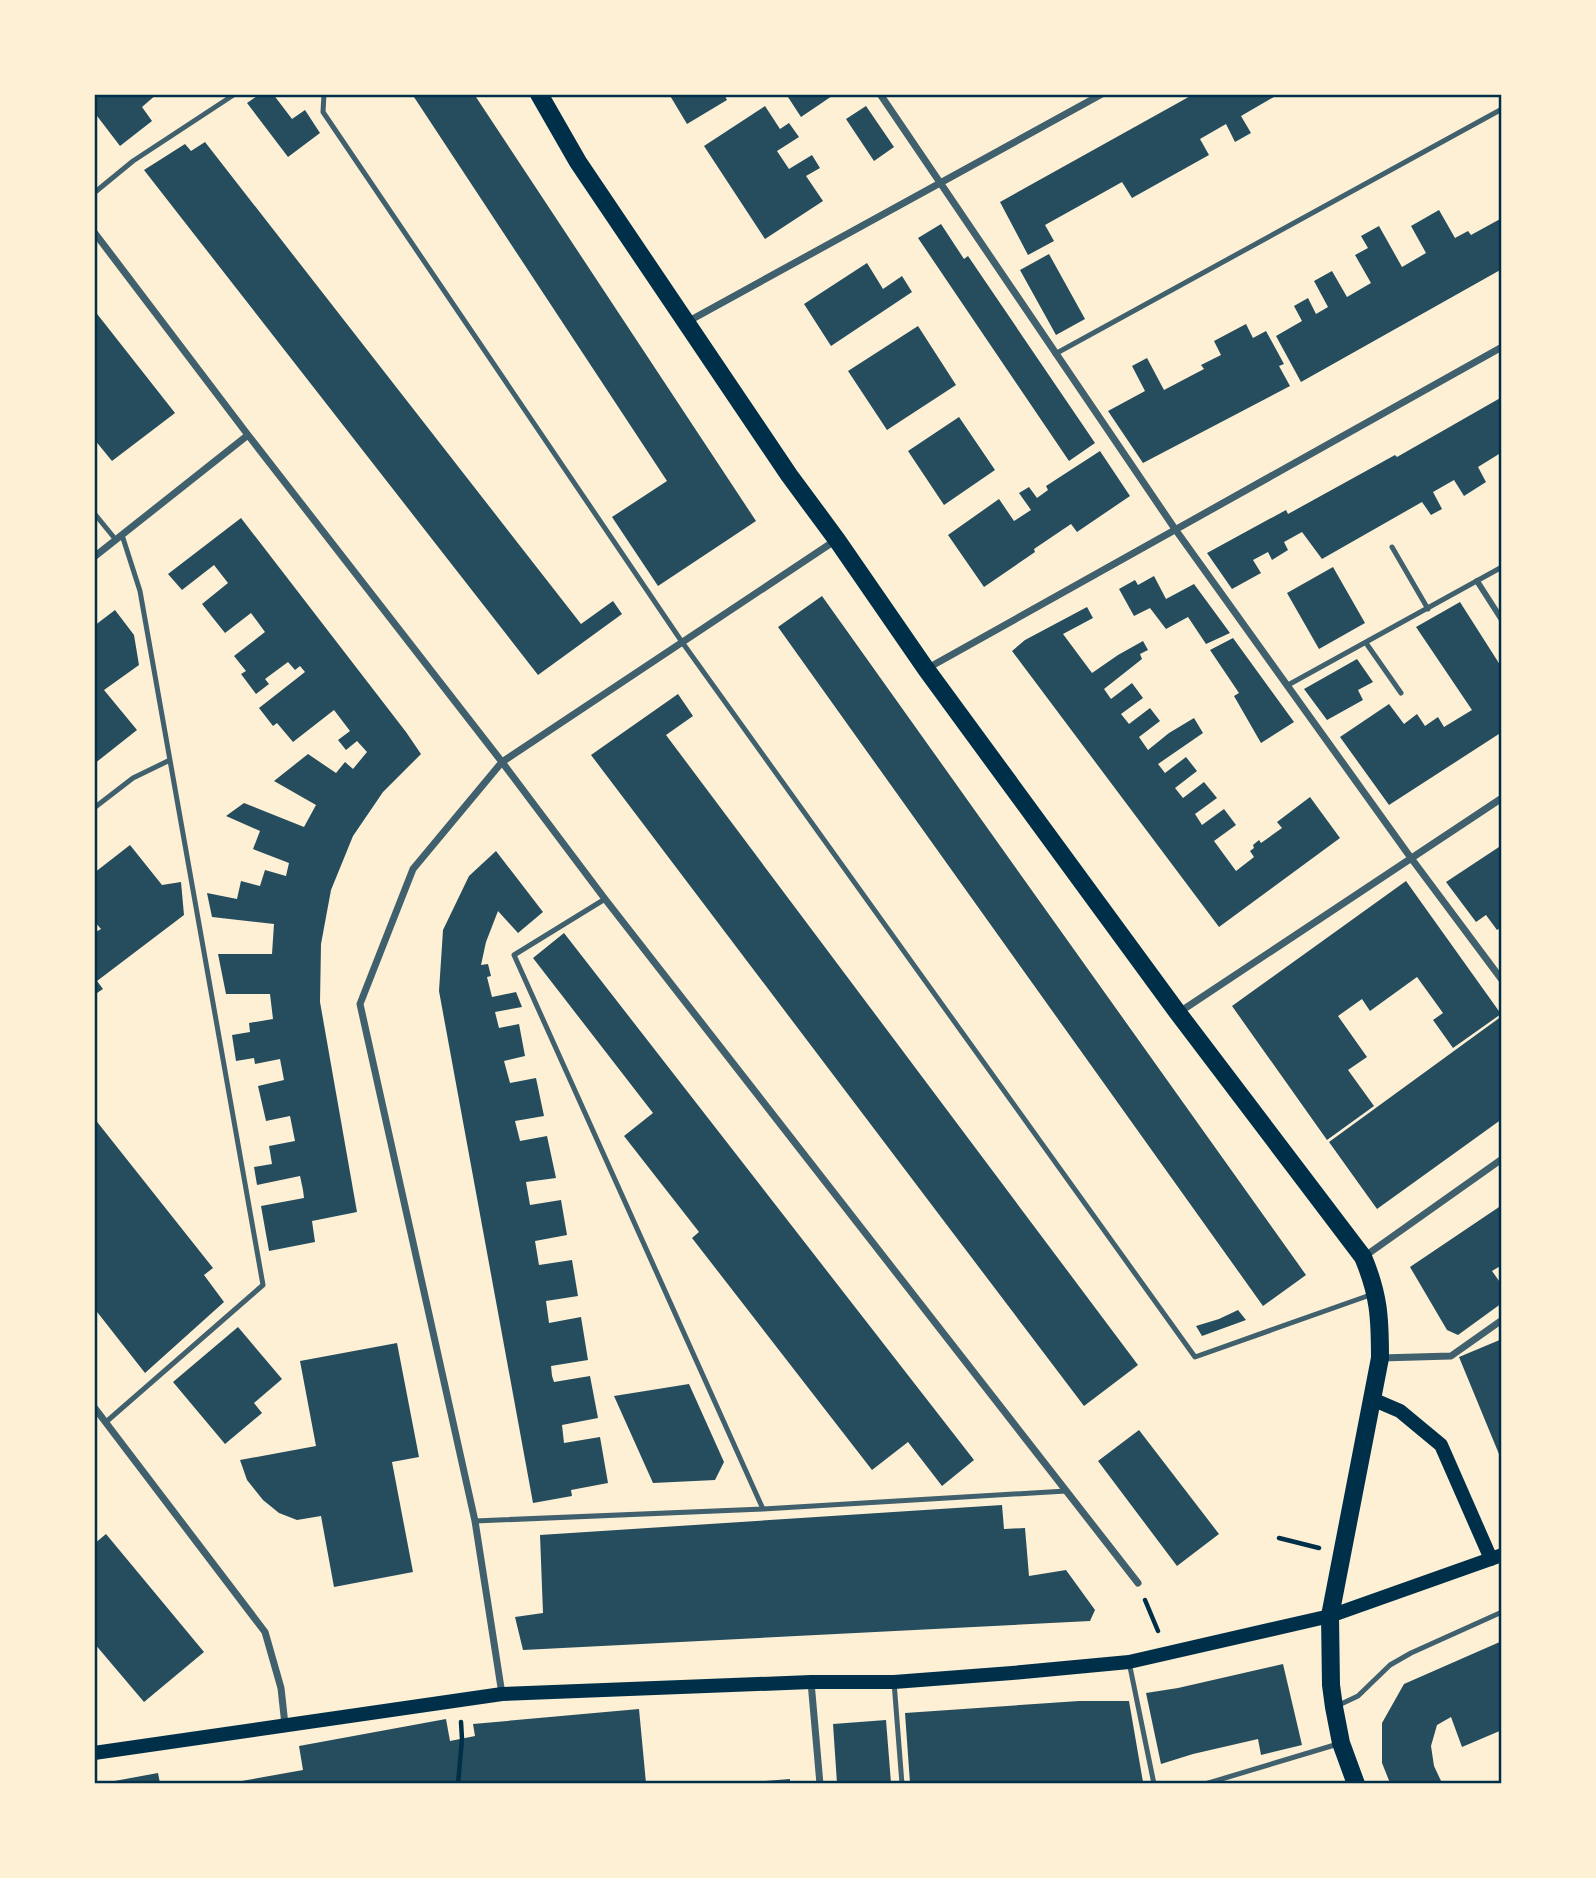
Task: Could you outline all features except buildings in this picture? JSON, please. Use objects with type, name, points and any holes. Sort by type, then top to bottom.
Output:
[{"type":"main road","points":[[539,94],[578,162],[789,475],[926,669],[1178,1013],[1363,1257],[1376,1293],[1380,1323],[1380,1358],[1330,1616],[1334,1707],[1341,1743],[1356,1783]]},
{"type":"main road","points":[[94,1753],[502,1694],[811,1682],[894,1682],[1129,1662],[1330,1616],[1496,1557],[1441,1445],[1400,1411],[1372,1399]]},
{"type":"street","points":[[880,94],[1175,529],[1411,858],[1500,976]]},
{"type":"street","points":[[687,322],[1102,94]]},
{"type":"street","points":[[94,232],[606,899],[1138,1583]]},
{"type":"street","points":[[926,669],[1502,347]]},
{"type":"street","points":[[94,557],[248,435]]},
{"type":"street","points":[[502,1694],[475,1521],[360,1004],[413,869],[502,762],[837,540]]},
{"type":"street","points":[[1476,581],[1502,620]]},
{"type":"street","points":[[1178,1013],[1502,799]]},
{"type":"street","points":[[1363,1257],[1502,1159]]},
{"type":"street","points":[[1380,1358],[1451,1356],[1502,1320]]},
{"type":"street","points":[[94,1408],[265,1632],[281,1688],[285,1726]]},
{"type":"street","points":[[811,1682],[820,1783]]},
{"type":"lane","points":[[94,192],[133,161],[235,94]]},
{"type":"lane","points":[[324,94],[323,112],[682,642],[1195,1357],[1376,1293]]},
{"type":"lane","points":[[1055,354],[1502,109]]},
{"type":"lane","points":[[94,513],[119,538],[140,591],[263,1285],[106,1422]]},
{"type":"lane","points":[[1392,547],[1428,609]]},
{"type":"lane","points":[[1288,685],[1502,567]]},
{"type":"lane","points":[[1366,643],[1401,693]]},
{"type":"lane","points":[[94,808],[133,778],[170,760]]},
{"type":"lane","points":[[606,899],[514,956],[763,1508]]},
{"type":"lane","points":[[475,1521],[1066,1491]]},
{"type":"lane","points":[[1334,1707],[1358,1696],[1390,1665],[1411,1653],[1502,1612]]},
{"type":"lane","points":[[1129,1662],[1154,1783]]},
{"type":"lane","points":[[894,1682],[902,1783]]},
{"type":"lane","points":[[1205,1783],[1341,1743]]},
{"type":"path","points":[[1279,1538],[1343,1554]]},
{"type":"path","points":[[1138,1583],[1167,1654]]},
{"type":"path","points":[[458,1700],[463,1739],[458,1783]]}]
